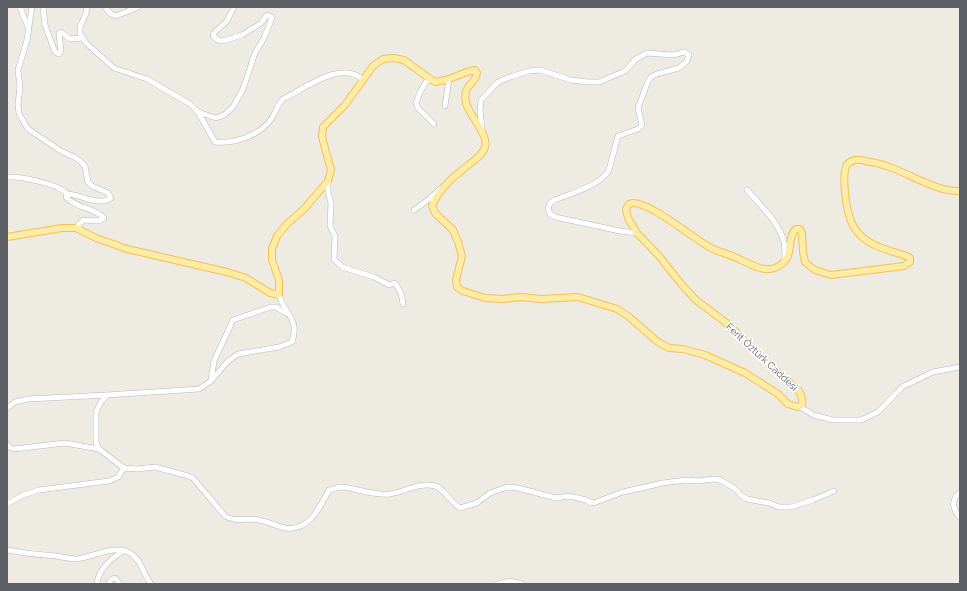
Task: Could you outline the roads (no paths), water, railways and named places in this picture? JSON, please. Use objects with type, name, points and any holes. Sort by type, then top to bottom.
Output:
[{"type":"main road","points":[[7,237],[56,229],[76,228],[96,238],[127,249],[246,278],[270,293],[279,295],[279,280],[272,260],[272,249],[277,236],[287,224],[304,209],[328,181],[331,170],[322,137],[323,127],[345,105],[373,66],[383,59],[394,58],[404,60],[436,82],[449,79],[471,70],[477,72],[476,78],[467,87],[465,94],[466,104],[483,133]]},
{"type":"main road","name":"Ferit Öztürk Caddesi","points":[[483,133],[486,143],[482,152],[446,185],[432,206],[435,213],[453,230],[458,242],[462,259],[456,284],[459,289],[485,298],[503,299],[520,297],[541,299],[578,297],[616,309],[628,316],[658,342],[668,348],[683,349],[705,354],[763,383],[778,394],[788,404],[797,407],[802,405],[803,400],[799,391],[761,357],[728,324],[697,301],[682,285],[659,256],[637,233],[626,213],[628,206],[632,202],[639,203],[712,248],[756,267],[765,270],[774,269],[785,262]]},
{"type":"main road","points":[[785,262],[789,254],[793,232],[798,228],[802,233],[805,262],[815,270],[831,275],[904,266],[910,262],[909,257],[882,248],[862,237],[855,228],[849,215],[843,178],[846,165],[850,162],[857,160],[879,163],[901,170],[936,187],[960,191]]},
{"type":"street","points":[[20,7],[28,28]]},
{"type":"street","points":[[7,177],[17,177],[49,185],[60,189],[67,194],[96,200],[106,201],[111,198],[108,193],[92,186],[88,182],[85,166],[81,162],[28,130],[22,119],[18,109],[20,87],[18,70],[27,40],[32,7]]},
{"type":"street","points":[[42,7],[45,25],[55,52],[59,54],[61,51],[59,34],[61,32],[70,39],[83,38]]},
{"type":"street","points":[[86,7],[87,11],[80,27],[80,33],[86,43],[114,68],[147,79],[190,104],[198,112],[216,142],[233,141],[250,136],[264,127],[272,118],[283,98],[308,85],[341,72],[359,76],[363,80]]},
{"type":"street","points":[[105,7],[111,14],[116,16],[138,7]]},
{"type":"street","points":[[198,112],[216,118],[231,110],[243,89],[255,53],[272,17],[267,15],[261,23],[242,35],[223,41],[215,38],[213,36],[214,33],[228,21],[234,7]]},
{"type":"street","points":[[483,133],[480,111],[481,100],[498,82],[513,76],[529,70],[540,70],[571,80],[599,82],[625,71],[636,59],[646,53],[673,55],[684,52],[689,55],[687,61],[679,68],[657,74],[651,77],[648,81],[638,108],[642,125],[638,129],[618,136],[615,142],[609,170],[606,175],[592,185],[555,200],[550,203],[548,209],[550,214],[555,217],[620,231],[637,233]]},
{"type":"street","points":[[430,79],[426,82],[420,92],[416,103],[418,108],[434,124]]},
{"type":"street","points":[[444,106],[449,79]]},
{"type":"street","points":[[328,181],[328,192],[331,203],[330,226],[335,236],[334,259],[342,267],[374,277],[389,285],[395,283],[401,292],[403,304]]},
{"type":"street","points":[[414,210],[446,185]]},
{"type":"street","points":[[747,190],[769,216],[781,235],[785,246],[785,262]]},
{"type":"street","points":[[67,194],[66,197],[70,201],[95,212],[104,218],[99,221],[83,220],[76,228]]},
{"type":"street","points":[[7,408],[15,402],[28,399],[199,389],[211,381],[227,362],[238,354],[279,348],[292,342],[295,329],[279,295]]},
{"type":"street","points":[[211,381],[214,361],[233,320],[271,307],[281,309],[290,316]]},
{"type":"street","points":[[799,406],[814,415],[833,420],[861,420],[878,412],[902,387],[933,372],[960,367]]},
{"type":"street","points":[[99,449],[96,442],[96,412],[101,402],[107,395]]},
{"type":"street","points":[[7,444],[14,449],[65,442],[99,449],[124,468],[137,469],[154,467],[193,478],[225,516],[230,519],[235,521],[246,519],[258,520],[285,528],[302,525],[312,518],[329,490],[340,487],[379,494],[396,492],[414,486],[434,486],[444,492],[450,501],[460,508],[477,503],[490,493],[507,487],[518,488],[556,498],[569,496],[586,500],[591,503],[623,492],[663,483],[714,479],[720,480],[734,488],[747,499],[779,507],[796,506],[834,491]]},
{"type":"street","points":[[7,504],[23,495],[39,490],[109,481],[118,477],[124,468]]},
{"type":"street","points":[[960,492],[955,496],[952,504],[955,512],[960,517]]},
{"type":"street","points":[[7,550],[75,559],[114,550],[123,551],[137,559],[151,584]]},
{"type":"street","points":[[97,584],[102,572],[113,557],[123,551]]},
{"type":"street","points":[[108,584],[115,578],[120,584]]},
{"type":"street","points":[[498,584],[510,581],[521,584]]}]
